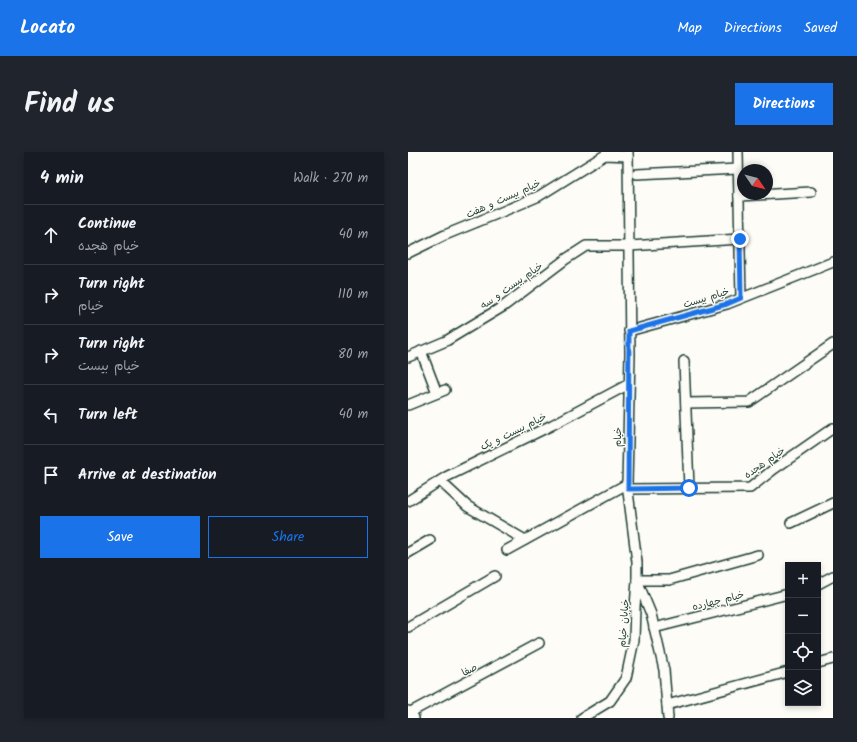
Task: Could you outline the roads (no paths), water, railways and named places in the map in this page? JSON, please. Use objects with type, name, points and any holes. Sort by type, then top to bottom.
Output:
[{"type":"street","points":[[738,152],[738,164]]},
{"type":"street","name":"خیام","points":[[628,154],[629,384],[627,486],[637,562],[637,580],[651,614],[664,670],[668,718]]},
{"type":"street","name":"خیام بیست و هفت","points":[[408,253],[445,235],[539,196],[605,155],[628,154]]},
{"type":"street","points":[[637,174],[737,169]]},
{"type":"street","points":[[773,194],[811,192]]},
{"type":"street","points":[[739,200],[741,298]]},
{"type":"street","name":"خیام بیست و سه","points":[[408,357],[446,340],[504,306],[566,259],[586,246],[629,246],[740,239]]},
{"type":"street","name":"خیام بیست","points":[[629,331],[727,304],[833,262]]},
{"type":"street","points":[[686,403],[749,402],[833,344]]},
{"type":"street","points":[[408,405],[441,392],[421,351]]},
{"type":"street","points":[[684,361],[689,488]]},
{"type":"street","name":"خیام بیست و یک","points":[[408,501],[440,481],[552,425],[629,384]]},
{"type":"street","name":"خیام هجده","points":[[627,486],[750,488],[774,469],[833,428]]},
{"type":"street","points":[[440,481],[467,506],[525,540]]},
{"type":"street","points":[[507,550],[627,486]]},
{"type":"street","points":[[791,523],[833,503]]},
{"type":"street","points":[[408,553],[430,540]]},
{"type":"street","points":[[637,580],[669,580],[758,556]]},
{"type":"street","points":[[408,627],[495,576]]},
{"type":"street","points":[[821,582],[833,576]]},
{"type":"street","name":"خیابان خیام","points":[[582,718],[610,701],[626,678],[634,640],[637,580]]},
{"type":"street","name":"خیام چهارده","points":[[654,628],[785,595]]},
{"type":"street","name":"صفا","points":[[410,714],[539,643]]},
{"type":"street","points":[[821,663],[833,659]]},
{"type":"street","points":[[667,705],[785,673]]}]
